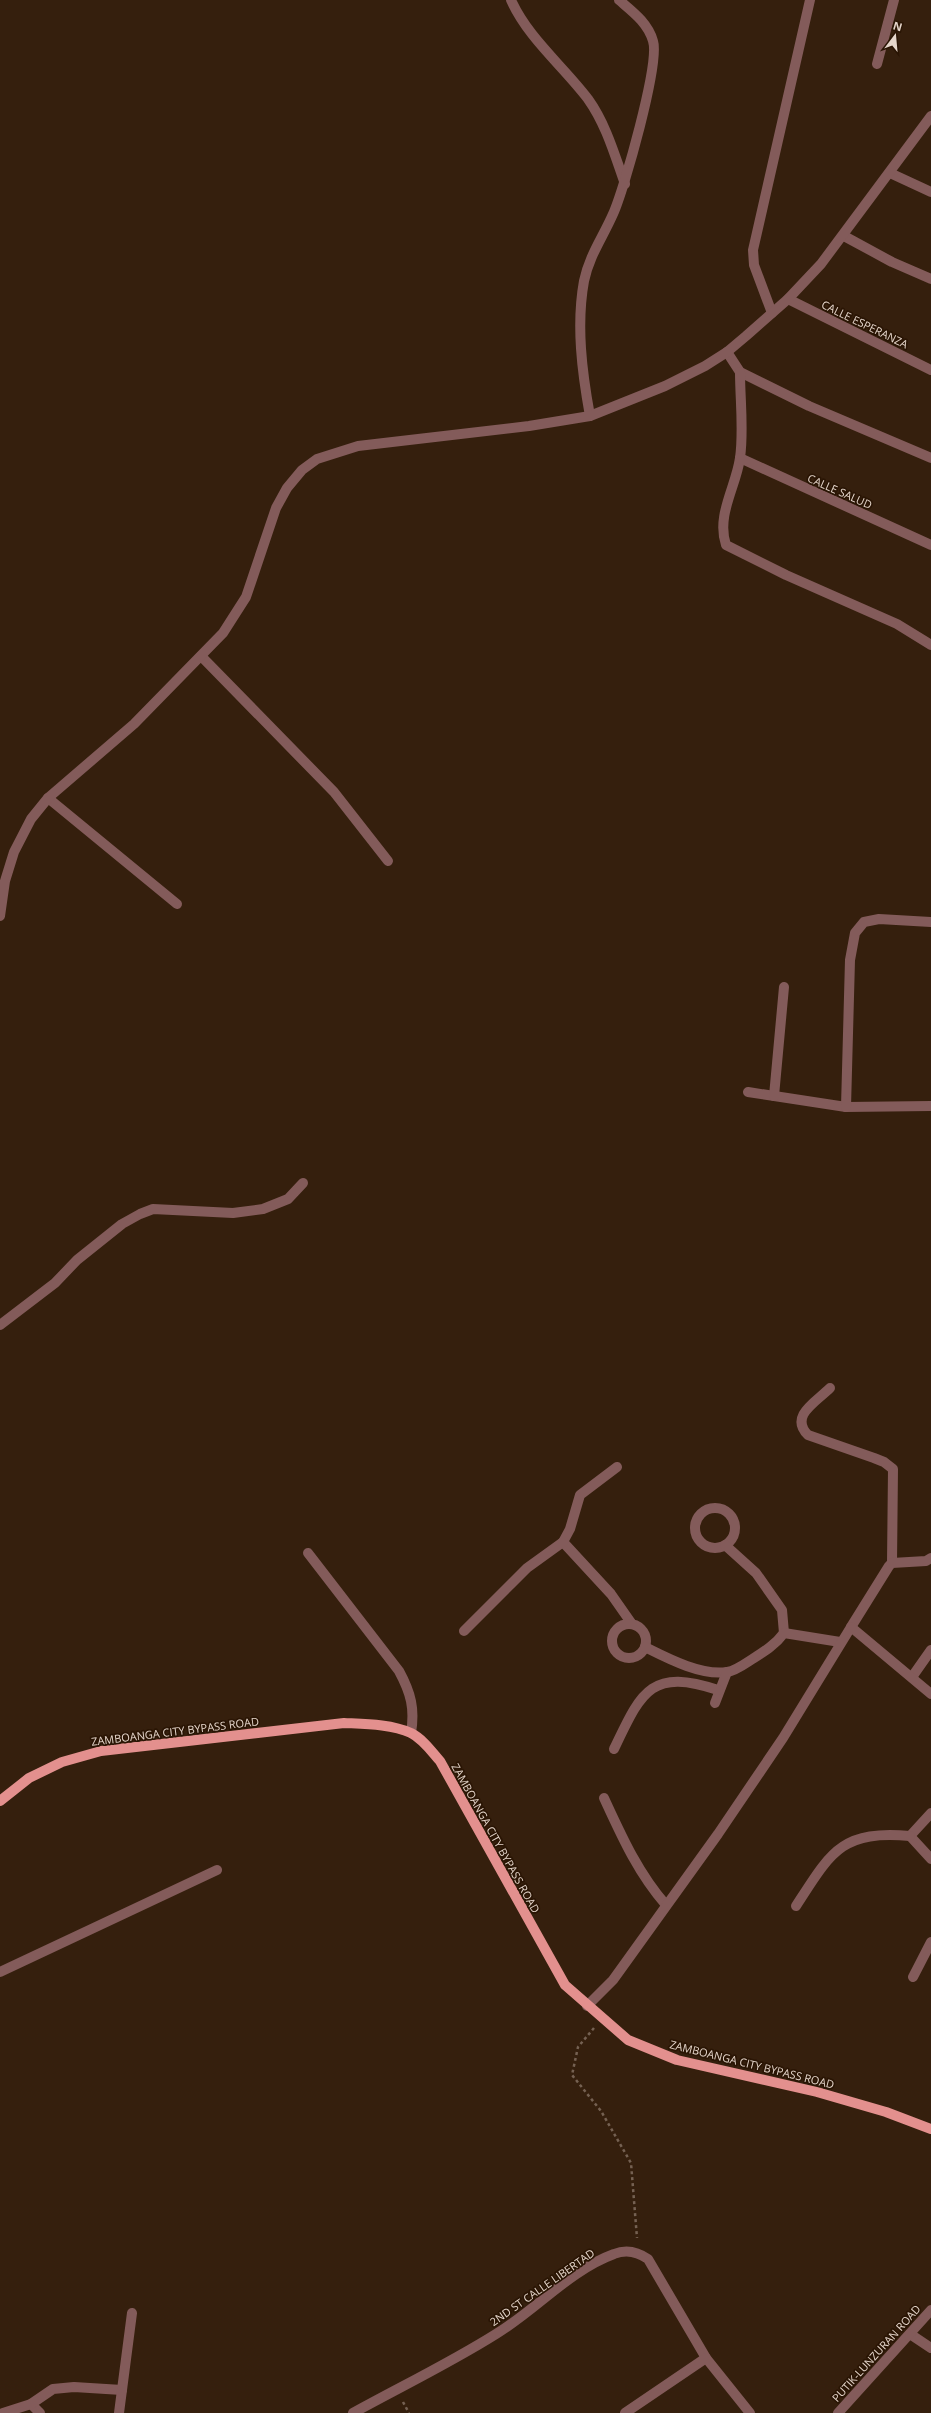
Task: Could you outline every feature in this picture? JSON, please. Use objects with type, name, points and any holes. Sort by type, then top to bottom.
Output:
[{"type":"main road","name":"ZAMBOANGA CITY BYPASS ROAD","points":[[0,1801],[29,1778],[62,1762],[101,1751],[344,1723],[370,1725],[411,1733],[440,1761],[565,1985],[587,2006],[628,2040],[677,2060],[817,2092],[886,2112],[931,2130]]},
{"type":"street","points":[[511,0],[519,18],[589,100],[605,131],[625,184]]},
{"type":"street","points":[[590,416],[584,383],[580,335],[584,281],[588,264],[613,214],[625,184],[646,96],[654,43],[648,28],[637,14],[619,0]]},
{"type":"street","points":[[772,313],[754,265],[753,250],[810,0]]},
{"type":"street","points":[[877,64],[894,0]]},
{"type":"street","points":[[0,916],[6,881],[14,852],[31,819],[48,798],[134,724],[223,633],[246,597],[276,508],[287,488],[302,470],[317,458],[358,446],[529,426],[590,416],[665,386],[727,352],[788,299],[844,236],[931,116]]},
{"type":"street","points":[[890,173],[931,192]]},
{"type":"street","points":[[844,236],[892,262],[931,279]]},
{"type":"street","name":"CALLE ESPERANZA","points":[[788,299],[931,370]]},
{"type":"street","points":[[727,352],[740,372],[809,406],[931,458]]},
{"type":"street","points":[[740,372],[740,458],[729,493],[722,532],[726,545],[786,575],[897,624],[931,645]]},
{"type":"street","name":"CALLE SALUD","points":[[740,458],[931,545]]},
{"type":"street","points":[[202,656],[334,792],[388,861]]},
{"type":"street","points":[[48,798],[177,904]]},
{"type":"street","points":[[846,1107],[850,960],[855,933],[864,922],[879,919],[931,922]]},
{"type":"street","points":[[774,1096],[784,987]]},
{"type":"street","points":[[748,1092],[846,1107],[931,1106]]},
{"type":"street","points":[[0,1325],[55,1283],[77,1260],[122,1224],[140,1214],[153,1209],[233,1213],[263,1209],[288,1198],[303,1183]]},
{"type":"street","points":[[587,2006],[613,1980],[718,1834],[783,1738],[840,1642],[892,1563],[892,1470],[884,1462],[808,1435],[801,1428],[800,1421],[803,1414],[830,1388]]},
{"type":"street","points":[[464,1631],[527,1568],[563,1542],[570,1529],[580,1495],[617,1467]]},
{"type":"street","points":[[714,1507],[725,1510],[732,1517],[735,1527],[733,1537],[725,1545],[715,1548],[705,1545],[697,1538],[694,1528],[697,1518],[704,1510],[714,1507]]},
{"type":"street","points":[[563,1542],[611,1594],[632,1624]]},
{"type":"street","points":[[645,1647],[676,1662],[709,1671],[727,1672],[738,1668],[770,1648],[784,1633],[782,1610],[756,1573],[725,1545]]},
{"type":"street","points":[[308,1553],[399,1671],[408,1688],[413,1704],[411,1733]]},
{"type":"street","points":[[892,1563],[926,1561],[931,1558]]},
{"type":"street","points":[[624,1624],[632,1624],[640,1627],[645,1633],[645,1647],[638,1655],[631,1657],[623,1656],[616,1651],[613,1644],[613,1636],[617,1629],[624,1624]]},
{"type":"street","points":[[851,1627],[931,1694]]},
{"type":"street","points":[[784,1633],[840,1642]]},
{"type":"street","points":[[912,1677],[931,1650]]},
{"type":"street","points":[[715,1703],[718,1690],[727,1672]]},
{"type":"street","points":[[614,1749],[636,1703],[653,1688],[667,1682],[705,1686],[718,1690]]},
{"type":"street","points":[[604,1798],[630,1855],[648,1885],[666,1905]]},
{"type":"street","points":[[910,1836],[931,1813]]},
{"type":"street","points":[[796,1906],[829,1859],[846,1843],[871,1835],[910,1836],[931,1859]]},
{"type":"street","points":[[0,1972],[217,1870]]},
{"type":"street","points":[[913,1977],[931,1942]]},
{"type":"street","points":[[639,2252],[648,2258],[706,2358],[750,2413]]},
{"type":"street","name":"2ND ST CALLE LIBERTAD","points":[[353,2413],[497,2334],[591,2265],[615,2254],[639,2252]]},
{"type":"street","name":"PUTIK-LUNZURAN ROAD","points":[[838,2413],[931,2310]]},
{"type":"street","points":[[119,2413],[132,2313]]},
{"type":"street","points":[[910,2334],[931,2348]]},
{"type":"street","points":[[625,2413],[706,2358]]},
{"type":"street","points":[[3,2413],[31,2404],[53,2389],[74,2387],[122,2390]]},
{"type":"street","points":[[31,2404],[40,2413]]},
{"type":"path","points":[[602,2019],[578,2047],[572,2075],[601,2112],[631,2163],[639,2252]]}]
